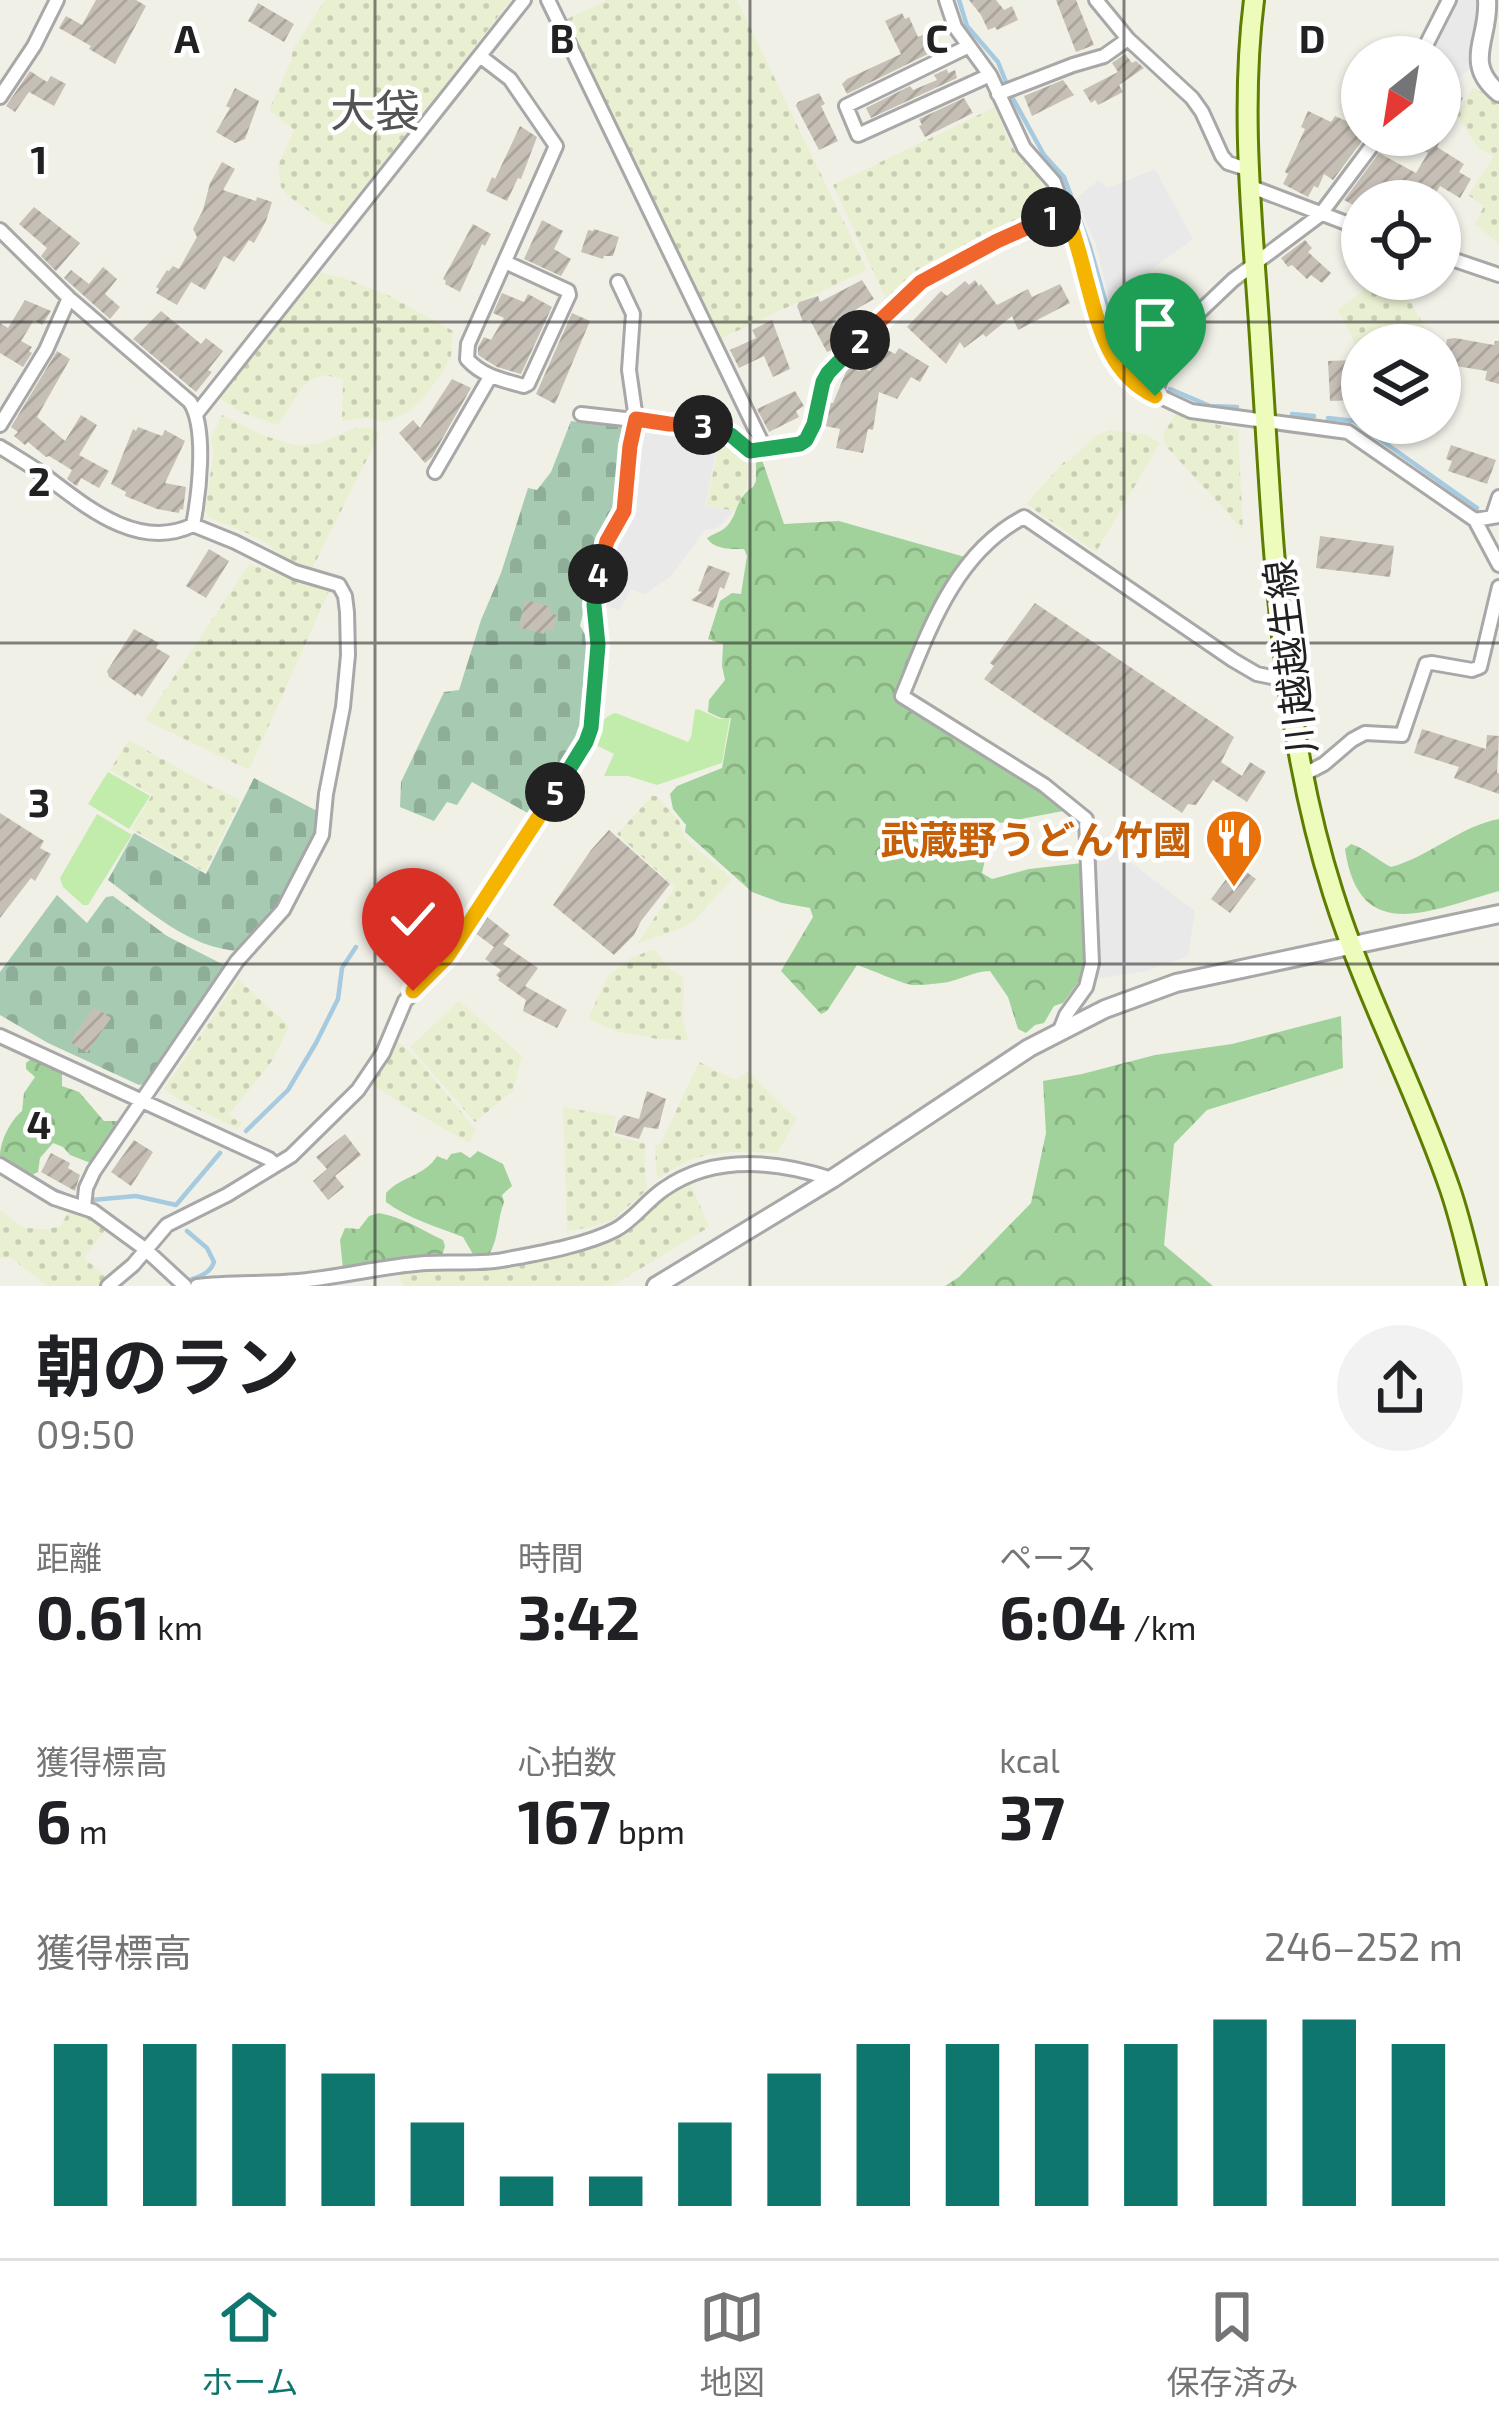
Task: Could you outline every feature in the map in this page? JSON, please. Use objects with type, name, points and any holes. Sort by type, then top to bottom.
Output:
[{"type":"main road","name":"川越越生線","points":[[1254,0],[1248,178],[1286,680],[1303,775],[1332,890],[1450,1190],[1476,1286]]},
{"type":"street","points":[[0,97],[34,46],[56,0]]},
{"type":"street","points":[[197,413],[524,0]]},
{"type":"street","points":[[548,0],[764,447]]},
{"type":"street","points":[[946,0],[955,27],[990,75],[1024,148],[1054,182],[1106,346],[1133,384],[1191,411],[1348,432],[1475,520],[1499,565]]},
{"type":"street","points":[[1096,0],[1128,39],[1192,98],[1228,163],[1248,178],[1341,222]]},
{"type":"street","points":[[1431,36],[1449,0]]},
{"type":"street","points":[[1491,1],[1480,68],[1484,80],[1499,93]]},
{"type":"street","points":[[998,94],[1104,56],[1128,39]]},
{"type":"street","points":[[967,47],[846,106],[858,135],[990,75]]},
{"type":"street","points":[[480,56],[510,79],[556,146],[468,344],[467,359],[474,367],[524,386],[569,295],[505,262]]},
{"type":"street","points":[[1155,396],[1172,338],[1233,280],[1320,215],[1364,156]]},
{"type":"street","points":[[581,414],[703,424],[731,435],[750,451],[800,444],[814,424],[828,373],[915,286],[1066,210]]},
{"type":"street","points":[[0,230],[69,298],[190,402],[197,413],[200,454],[193,525]]},
{"type":"street","points":[[1461,262],[1499,274]]},
{"type":"street","points":[[108,1286],[134,1264],[166,1225],[276,1165],[310,1139],[358,1090],[373,1071],[405,1001],[447,957],[586,742],[598,645],[595,590],[607,541],[624,511],[636,419],[629,370],[633,314],[618,282]]},
{"type":"street","points":[[0,425],[46,350],[69,298]]},
{"type":"street","points":[[435,472],[490,376]]},
{"type":"street","points":[[0,446],[102,517],[142,532],[174,532],[193,525],[295,572],[339,585],[345,596],[348,655],[343,707],[322,835],[284,910],[237,962],[94,1171],[84,1207]]},
{"type":"street","points":[[1475,520],[1496,516],[1499,497]]},
{"type":"street","points":[[1060,1030],[1086,987],[1092,963],[1086,819],[1044,785],[902,696],[947,592],[978,555],[1024,518],[1233,660],[1257,674],[1286,680]]},
{"type":"street","points":[[1303,775],[1365,733],[1402,734],[1426,664],[1480,667],[1499,587]]},
{"type":"street","points":[[656,1286],[832,1179],[988,1074],[1105,1009],[1176,983],[1499,914]]},
{"type":"street","points":[[0,1036],[276,1165]]},
{"type":"street","points":[[0,1165],[54,1198],[84,1207],[145,1249],[182,1285]]},
{"type":"street","points":[[197,1286],[305,1280],[425,1263],[478,1263],[531,1255],[610,1233],[661,1191],[709,1168],[800,1168],[832,1179]]},
{"type":"green space","points":[[325,0],[511,0],[400,143],[334,224],[328,225],[281,187],[278,166],[294,130],[269,110],[293,49]]},
{"type":"green space","points":[[607,0],[737,0],[867,270],[720,339],[565,20]]},
{"type":"green space","points":[[1473,87],[1499,103],[1499,244],[1475,224],[1484,206],[1468,195],[1494,156],[1479,149],[1461,122],[1461,109]]},
{"type":"green space","points":[[995,107],[1010,144],[1037,175],[1051,202],[1037,207],[1040,213],[920,268],[886,299],[833,185]]},
{"type":"green space","points":[[319,272],[388,295],[453,331],[451,356],[443,372],[408,412],[386,422],[342,421],[343,379],[326,375],[301,389],[278,425],[242,413],[219,398]]},
{"type":"green space","points":[[1351,300],[1409,300],[1423,324],[1345,324],[1338,310]]},
{"type":"green space","points":[[1176,414],[1238,430],[1243,530],[1165,445],[1163,434]]},
{"type":"green space","points":[[222,415],[294,445],[316,444],[356,428],[372,427],[380,433],[311,571],[249,534],[210,518],[205,511],[214,450],[210,440]]},
{"type":"green space","points":[[571,421],[626,428],[622,499],[596,556],[580,626],[589,649],[590,681],[580,740],[533,816],[472,782],[457,805],[447,802],[434,821],[400,807],[401,782],[444,692],[459,690],[528,488],[537,490],[551,472]]},
{"type":"green space","points":[[1111,430],[1147,435],[1160,443],[1096,552],[1026,504],[1064,462],[1096,435]]},
{"type":"green space","points":[[721,434],[737,445],[747,464],[747,486],[735,511],[706,506]]},
{"type":"green space","points":[[760,454],[784,524],[839,521],[965,557],[924,625],[895,700],[1039,790],[1063,811],[989,825],[982,873],[992,879],[1082,863],[1086,926],[1082,977],[1044,1023],[1026,1033],[1018,1029],[1008,997],[990,971],[913,985],[857,965],[821,1014],[781,971],[813,917],[810,908],[752,892],[685,832],[686,825],[673,809],[670,794],[677,786],[722,768],[731,718],[708,712],[709,700],[725,680],[723,644],[708,639],[720,601],[732,593],[741,594],[747,556],[744,549],[718,547],[707,538],[725,528],[753,487]]},
{"type":"green space","points":[[249,564],[329,591],[249,770],[145,720]]},
{"type":"green space","points":[[698,709],[720,719],[730,717],[722,763],[657,785],[628,776],[604,776],[614,754],[594,744],[607,718],[616,713],[688,742]]},
{"type":"green space","points":[[129,740],[240,801],[205,872],[131,829],[152,795],[110,770]]},
{"type":"green space","points":[[108,772],[150,796],[129,829],[88,804]]},
{"type":"green space","points":[[254,778],[319,812],[299,869],[240,951],[186,935],[108,880],[134,833],[206,874]]},
{"type":"green space","points":[[652,796],[679,821],[685,838],[732,879],[694,921],[637,944],[675,887],[617,834]]},
{"type":"green space","points":[[97,814],[132,835],[88,905],[83,905],[60,878]]},
{"type":"green space","points":[[1499,819],[1499,891],[1403,914],[1382,911],[1366,900],[1353,880],[1345,849],[1351,844],[1391,867]]},
{"type":"green space","points":[[57,895],[87,923],[106,897],[113,896],[167,936],[224,965],[227,971],[151,1082],[139,1085],[0,1015],[0,972]]},
{"type":"green space","points":[[654,949],[684,978],[688,1040],[618,1032],[588,1019],[608,976],[631,958]]},
{"type":"green space","points":[[238,979],[288,1029],[272,1061],[229,1115],[242,1123],[238,1129],[164,1089]]},
{"type":"green space","points":[[459,1001],[522,1056],[513,1091],[475,1122],[410,1047]]},
{"type":"green space","points":[[1341,1016],[1343,1068],[1207,1110],[1174,1144],[1164,1245],[1213,1286],[945,1286],[1031,1203],[1046,1133],[1043,1081],[1155,1055],[1232,1044]]},
{"type":"green space","points":[[393,1040],[420,1062],[476,1130],[469,1143],[369,1082]]},
{"type":"green space","points":[[31,1059],[62,1073],[62,1086],[79,1092],[104,1121],[124,1121],[93,1164],[53,1143],[32,1175],[0,1157],[6,1132],[22,1111],[24,1093],[35,1077],[26,1069]]},
{"type":"green space","points":[[699,1062],[733,1079],[747,1071],[797,1119],[777,1153],[706,1155],[657,1179],[655,1147]]},
{"type":"green space","points":[[563,1107],[616,1116],[613,1136],[645,1143],[648,1189],[612,1220],[567,1231]]},
{"type":"green space","points":[[478,1151],[503,1164],[512,1186],[502,1195],[489,1255],[474,1256],[463,1237],[386,1202],[386,1193],[437,1156],[447,1160],[461,1152],[470,1158]]},
{"type":"green space","points":[[689,1180],[709,1227],[612,1286],[403,1286],[399,1273],[604,1239]]},
{"type":"green space","points":[[73,1209],[108,1226],[84,1258],[110,1280],[103,1286],[47,1286],[10,1257],[0,1258],[0,1210],[24,1228],[48,1229],[61,1226]]},
{"type":"green space","points":[[379,1213],[443,1240],[442,1256],[343,1269],[340,1240],[345,1228],[359,1229],[369,1216]]},
{"type":"shaded area","points":[[1454,0],[1477,0],[1470,68],[1461,76],[1461,36],[1436,36]]},
{"type":"shaded area","points":[[1155,169],[1193,239],[1151,270],[1140,333],[1116,327],[1096,244],[1076,199],[1098,180],[1108,188]]},
{"type":"shaded area","points":[[646,431],[720,433],[705,506],[734,511],[719,527],[704,531],[671,576],[645,594],[631,590],[619,610],[602,605],[603,582],[636,499],[636,453]]},
{"type":"shaded area","points":[[1091,832],[1195,911],[1188,956],[1146,971],[1094,979],[1097,921]]},
{"type":"building","points":[[96,0],[136,0],[146,6],[115,64],[59,28],[66,16],[82,25]]},
{"type":"building","points":[[969,0],[996,0],[1004,10],[1012,6],[1018,20],[988,30]]},
{"type":"building","points":[[1056,0],[1076,0],[1094,45],[1076,52]]},
{"type":"building","points":[[258,3],[294,24],[284,42],[248,21]]},
{"type":"building","points":[[902,13],[905,19],[909,17],[918,37],[930,32],[938,49],[847,94],[842,84],[847,79],[901,54],[885,21]]},
{"type":"building","points":[[1125,54],[1144,68],[1119,85],[1123,92],[1098,105],[1095,100],[1091,103],[1083,90],[1118,72],[1112,63]]},
{"type":"building","points":[[947,69],[948,73],[955,70],[957,78],[871,118],[866,108],[910,86],[913,90],[937,80],[934,75]]},
{"type":"building","points":[[30,71],[47,82],[51,76],[66,84],[54,106],[29,92],[15,112],[6,106]]},
{"type":"building","points":[[1063,80],[1074,95],[1032,116],[1024,96]]},
{"type":"building","points":[[235,88],[259,101],[245,139],[235,143],[216,132]]},
{"type":"building","points":[[819,93],[838,141],[819,150],[796,106]]},
{"type":"building","points":[[964,98],[973,113],[925,137],[919,119]]},
{"type":"building","points":[[1308,111],[1331,122],[1335,116],[1341,119],[1341,156],[1351,156],[1333,180],[1324,174],[1308,197],[1283,184],[1305,129],[1301,127]]},
{"type":"building","points":[[520,126],[537,137],[507,201],[486,191]]},
{"type":"building","points":[[1377,156],[1416,173],[1426,156],[1451,156],[1464,164],[1459,172],[1471,179],[1461,196],[1461,180],[1359,180]]},
{"type":"building","points":[[222,162],[235,169],[223,190],[272,202],[254,243],[249,240],[234,262],[224,256],[205,290],[191,282],[177,305],[156,293],[156,287],[167,270],[179,269],[197,237],[193,229]]},
{"type":"building","points":[[34,207],[80,243],[56,271],[41,256],[47,248],[19,224]]},
{"type":"building","points":[[542,220],[563,231],[554,249],[571,259],[561,276],[524,259]]},
{"type":"building","points":[[473,224],[491,234],[460,292],[443,279]]},
{"type":"building","points":[[588,230],[619,237],[613,256],[603,259],[581,252]]},
{"type":"building","points":[[1305,240],[1312,248],[1308,252],[1331,273],[1322,283],[1311,275],[1307,279],[1281,258]]},
{"type":"building","points":[[103,267],[117,279],[105,294],[120,307],[110,319],[64,278],[71,270],[89,284]]},
{"type":"building","points":[[862,280],[874,299],[832,323],[840,347],[827,352],[810,320],[803,322],[797,306],[818,296],[820,302]]},
{"type":"building","points":[[975,280],[997,305],[1028,289],[1032,297],[1060,284],[1070,303],[1018,330],[1012,316],[964,348],[960,342],[946,364],[907,327],[941,291],[947,296],[965,281],[969,285]]},
{"type":"building","points":[[502,293],[524,302],[528,294],[552,307],[521,374],[478,355],[484,337],[491,340],[504,318],[493,313]]},
{"type":"building","points":[[25,300],[51,311],[42,325],[34,320],[21,341],[32,347],[23,367],[0,353],[0,323],[8,328]]},
{"type":"building","points":[[161,311],[201,344],[206,338],[223,351],[196,392],[133,339]]},
{"type":"building","points":[[572,313],[590,321],[555,404],[536,394]]},
{"type":"building","points":[[772,320],[790,369],[773,377],[764,356],[739,368],[730,350],[756,338],[752,330]]},
{"type":"building","points":[[1461,339],[1494,345],[1499,341],[1499,384],[1485,380],[1487,371],[1461,367]]},
{"type":"building","points":[[884,348],[895,354],[899,348],[929,366],[920,382],[911,377],[897,399],[879,392],[873,430],[868,429],[863,453],[836,448],[840,429],[825,426],[829,403],[848,367],[870,371]]},
{"type":"building","points":[[57,351],[70,359],[37,417],[65,441],[81,415],[97,425],[79,455],[109,471],[99,488],[81,478],[75,485],[67,479],[72,470],[28,442],[25,445],[11,427]]},
{"type":"building","points":[[1341,360],[1341,401],[1330,401],[1328,361]]},
{"type":"building","points":[[452,379],[471,388],[425,463],[399,433],[413,420],[420,428]]},
{"type":"building","points":[[795,391],[804,406],[796,411],[799,417],[769,432],[757,409]]},
{"type":"building","points":[[133,429],[162,436],[165,430],[185,441],[165,483],[186,487],[179,513],[125,496],[126,492],[111,484]]},
{"type":"building","points":[[1451,445],[1496,460],[1487,484],[1448,471]]},
{"type":"building","points":[[1320,536],[1394,546],[1390,577],[1316,568]]},
{"type":"building","points":[[209,549],[229,561],[206,598],[186,586]]},
{"type":"building","points":[[708,565],[730,573],[713,608],[691,600],[702,592],[698,591]]},
{"type":"building","points":[[526,600],[551,607],[550,613],[557,615],[553,631],[545,629],[544,634],[518,627]]},
{"type":"building","points":[[1035,603],[1234,737],[1221,762],[1242,776],[1250,762],[1266,772],[1247,802],[1213,780],[1196,805],[1188,804],[1182,813],[984,679],[994,666],[990,663]]},
{"type":"building","points":[[134,629],[159,643],[156,648],[170,656],[142,697],[109,677],[107,671]]},
{"type":"building","points":[[1422,729],[1486,749],[1487,735],[1499,736],[1499,794],[1454,778],[1459,767],[1414,753]]},
{"type":"building","points":[[0,813],[44,841],[40,848],[51,854],[35,881],[31,878],[0,918]]},
{"type":"building","points":[[609,830],[670,884],[614,955],[553,905]]},
{"type":"building","name":"武蔵野うどん竹國","points":[[1237,865],[1256,879],[1230,913],[1211,899]]},
{"type":"building","points":[[486,916],[510,935],[503,944],[538,968],[525,986],[567,1010],[557,1028],[523,1011],[526,1000],[498,980],[501,970],[485,959],[494,947],[475,933]]},
{"type":"building","points":[[94,1007],[111,1018],[87,1053],[70,1042]]},
{"type":"building","points":[[647,1091],[666,1099],[658,1129],[644,1127],[639,1139],[615,1133],[624,1115],[639,1119]]},
{"type":"building","points":[[345,1134],[361,1155],[335,1176],[344,1187],[328,1200],[313,1181],[327,1169],[316,1157]]},
{"type":"building","points":[[134,1140],[153,1152],[131,1186],[111,1172]]},
{"type":"building","points":[[51,1153],[80,1175],[75,1191],[41,1172]]},
{"type":"waterway","points":[[959,0],[967,26],[998,62],[1006,82]]},
{"type":"waterway","points":[[1012,97],[1044,155],[1064,177],[1107,307]]},
{"type":"waterway","points":[[1114,334],[1135,369],[1151,381]]},
{"type":"waterway","points":[[1170,389],[1210,406],[1237,407]]},
{"type":"waterway","points":[[1292,414],[1314,416]]},
{"type":"waterway","points":[[1328,418],[1354,421],[1477,508]]},
{"type":"waterway","points":[[246,1131],[288,1090],[338,999],[342,968],[356,947]]},
{"type":"waterway","points":[[92,1200],[136,1196],[176,1205],[220,1153]]},
{"type":"waterway","points":[[45,1186],[73,1198]]},
{"type":"waterway","points":[[174,1286],[203,1275],[214,1262],[207,1248],[187,1231]]},
{"type":"place","name":"武蔵野うどん竹國","points":[[1234,889]]},
{"type":"district","name":"大袋","points":[[375,109]]},
{"type":"route","points":[[413,991],[447,957],[586,742],[598,645],[595,590],[607,541],[624,511],[636,419],[718,428],[750,451],[800,444],[811,434],[828,373],[915,286],[1066,210],[1106,346],[1133,384],[1155,396]]}]
